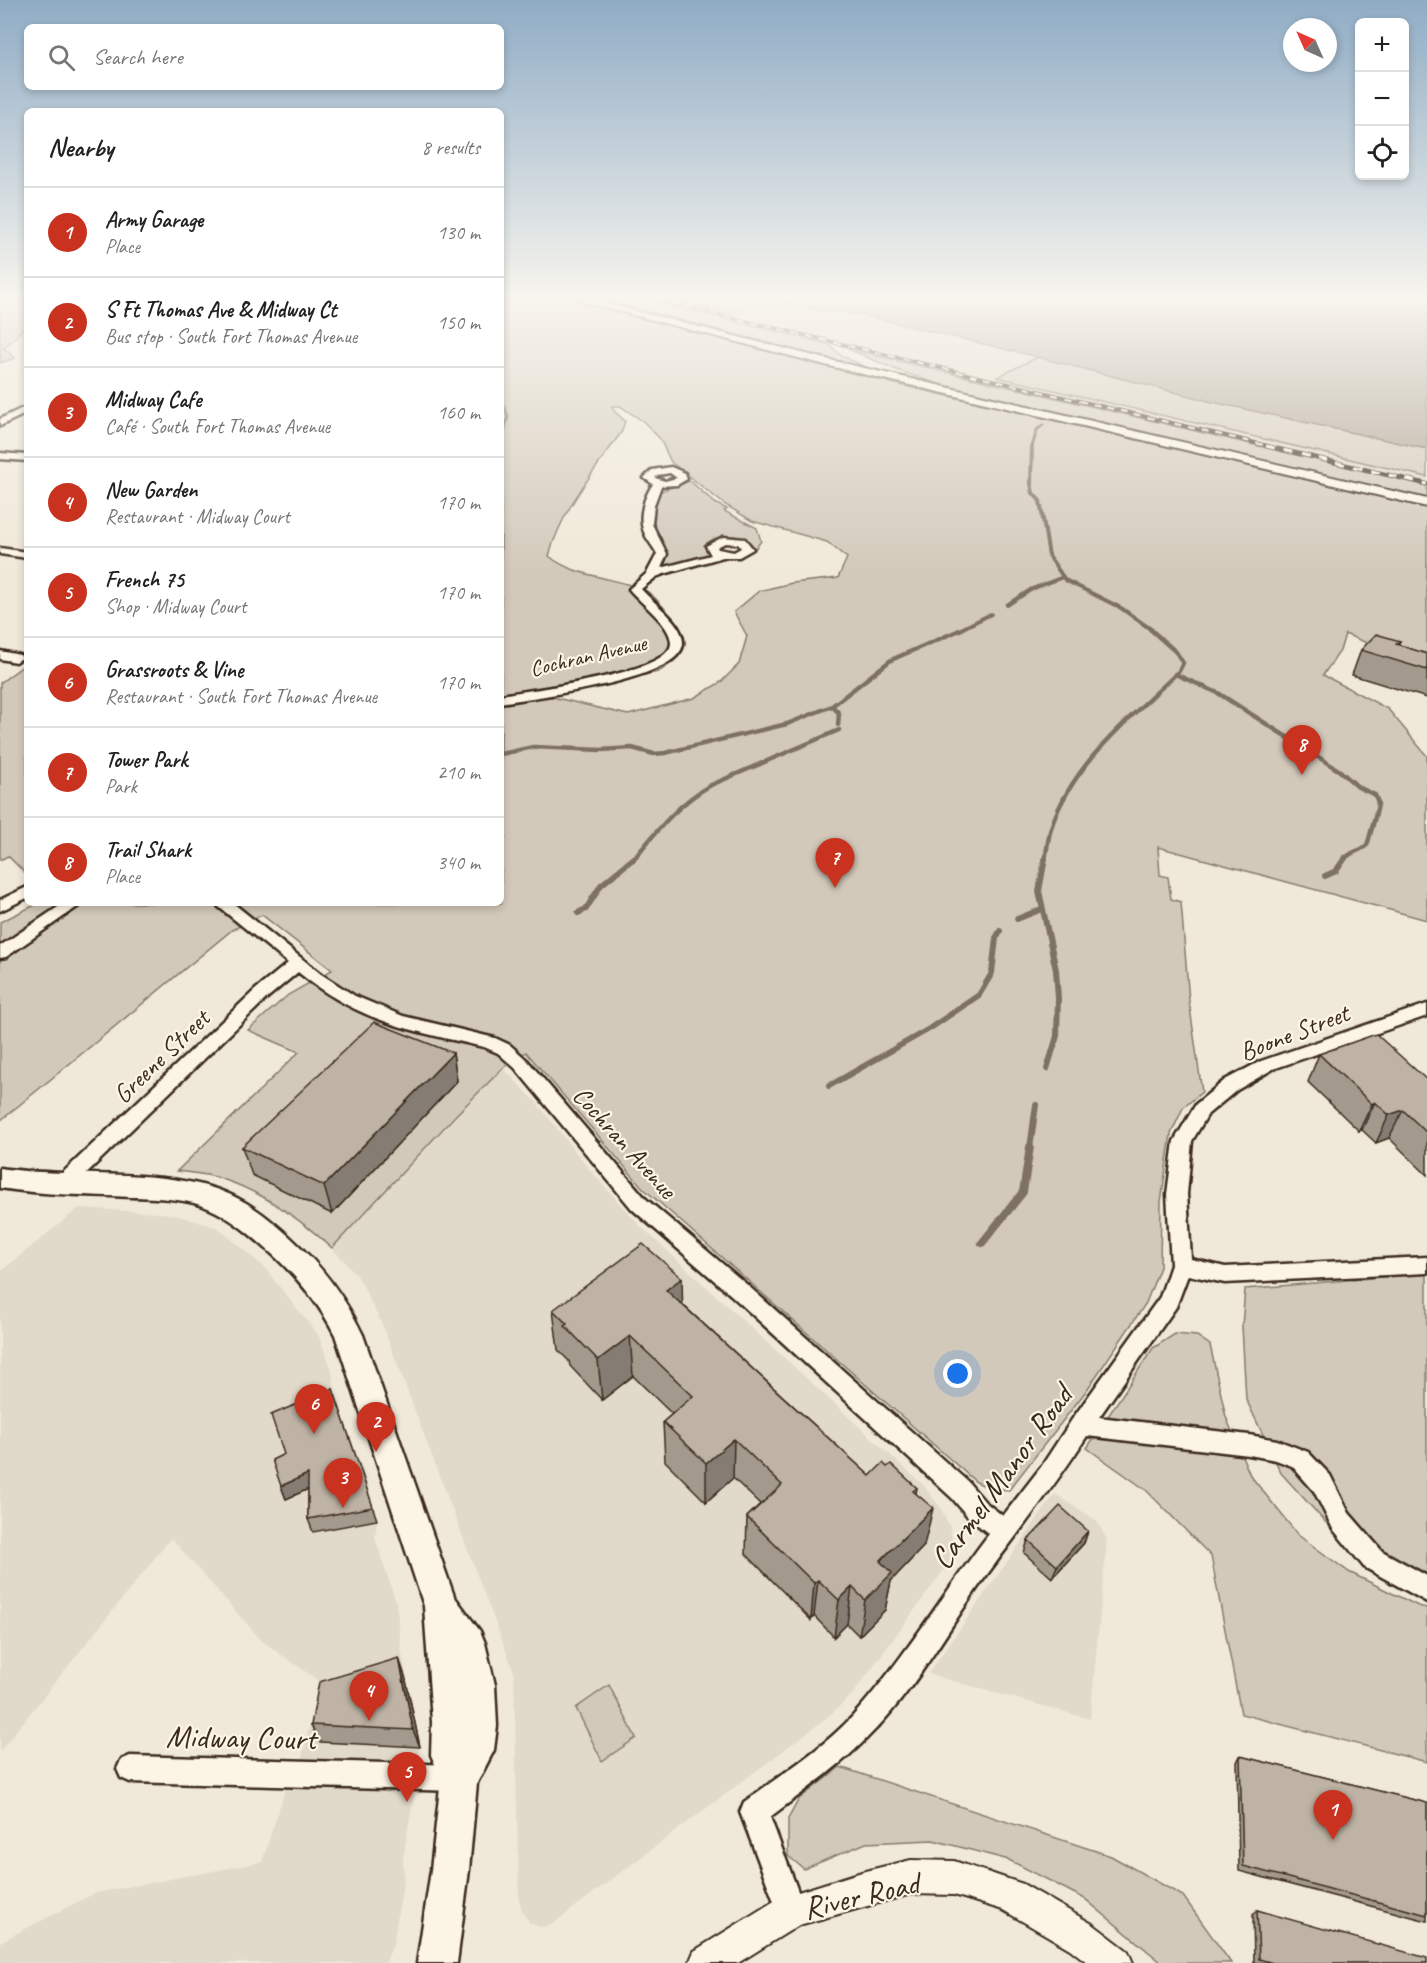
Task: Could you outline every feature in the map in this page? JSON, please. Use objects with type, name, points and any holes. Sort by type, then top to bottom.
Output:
[{"type":"main road","points":[[0,1178],[61,1186],[146,1188],[208,1196],[254,1222],[316,1278],[339,1314],[350,1335],[441,1606],[450,1722],[449,1755],[459,1778],[450,1870],[437,1963]]},
{"type":"street","points":[[951,392],[1427,503]]},
{"type":"street","points":[[0,423],[24,411]]},
{"type":"street","points":[[0,456],[24,458]]},
{"type":"street","points":[[652,576],[662,554],[649,532],[646,521],[654,489],[658,483]]},
{"type":"street","points":[[0,551],[24,555]]},
{"type":"street","points":[[652,576],[674,566],[711,558],[718,554]]},
{"type":"street","name":"Cochran Avenue","points":[[504,698],[644,670],[669,658],[676,649],[677,639],[671,628],[635,589],[652,576]]},
{"type":"street","points":[[0,655],[16,658]]},
{"type":"street","points":[[0,906],[24,894]]},
{"type":"street","points":[[0,953],[70,906]]},
{"type":"street","name":"Cochran Avenue","points":[[227,906],[246,918],[297,964],[350,1000],[369,1009],[489,1042],[504,1049],[521,1064],[639,1204],[738,1289],[960,1490],[977,1510],[1005,1531]]},
{"type":"street","name":"Greene Street","points":[[61,1186],[261,994],[297,964]]},
{"type":"street","name":"Boone Street","points":[[1181,1265],[1177,1194],[1184,1141],[1202,1109],[1231,1085],[1267,1065],[1427,1010]]},
{"type":"street","points":[[1181,1265],[1224,1275],[1427,1265]]},
{"type":"street","name":"Carmel Manor Road","points":[[791,1910],[754,1812],[822,1761],[860,1727],[897,1682],[1005,1531],[1049,1475],[1081,1425],[1169,1301],[1181,1265]]},
{"type":"street","points":[[1081,1425],[1249,1445],[1277,1450],[1300,1459],[1322,1484],[1341,1521],[1373,1559],[1427,1590]]},
{"type":"street","name":"Midway Court","points":[[130,1769],[459,1778]]},
{"type":"street","name":"River Road","points":[[706,1963],[791,1910],[864,1888],[911,1877],[954,1878],[1011,1896],[1082,1937],[1116,1963]]},
{"type":"shaded area","points":[[504,392],[928,392],[1427,507],[1427,664],[1406,659],[1345,634],[1340,651],[1323,675],[1388,709],[1427,756],[1427,920],[1158,847],[1160,875],[1168,877],[1171,899],[1181,902],[1189,1001],[1202,1092],[1183,1108],[1171,1134],[1161,1202],[1160,1267],[1146,1303],[1086,1391],[1009,1490],[990,1488],[976,1482],[643,1188],[526,1052],[503,1068],[455,1116],[332,1248],[294,1217],[252,1191],[217,1177],[177,1171],[299,1052],[248,1030],[288,995],[332,970],[262,915],[232,930],[0,1121],[0,922],[33,906],[504,906]],"holes":[[[612,406],[620,406],[644,422],[660,439],[671,462],[724,504],[752,521],[827,542],[847,558],[838,578],[792,583],[759,591],[734,612],[747,636],[739,664],[721,682],[694,698],[628,715],[548,696],[658,672],[678,658],[685,644],[684,636],[674,619],[648,591],[582,573],[549,556],[571,506],[622,431],[625,421]]]},
{"type":"shaded area","points":[[966,392],[1028,392],[1427,486],[1427,498]]},
{"type":"shaded area","points":[[1031,392],[1057,392],[1427,477],[1427,486]]},
{"type":"shaded area","points":[[1060,392],[1173,392],[1427,449],[1427,477]]},
{"type":"shaded area","points":[[1173,392],[1427,392],[1427,449]]},
{"type":"shaded area","points":[[690,481],[715,503],[727,509],[724,511],[757,528],[761,541],[755,549],[745,539],[723,536],[709,541],[704,546],[709,554],[705,557],[664,565],[666,550],[654,531],[654,512],[658,492]]},
{"type":"shaded area","points":[[24,665],[24,872],[8,856],[0,860],[0,683]]},
{"type":"shaded area","points":[[503,1068],[536,1102],[594,1175],[639,1225],[923,1485],[940,1507],[950,1527],[952,1539],[949,1563],[853,1694],[824,1720],[553,1924],[540,1927],[530,1923],[523,1913],[519,1900],[514,1672],[382,1324],[357,1275],[332,1248]]},
{"type":"shaded area","points":[[79,1208],[172,1214],[218,1228],[263,1266],[318,1335],[331,1367],[337,1402],[361,1465],[377,1520],[375,1538],[396,1602],[402,1654],[420,1747],[417,1766],[301,1762],[320,1682],[262,1641],[171,1538],[0,1751],[0,1272]]},
{"type":"shaded area","points":[[1427,1273],[1427,1577],[1386,1563],[1328,1525],[1281,1473],[1246,1399],[1242,1326],[1245,1289]]},
{"type":"shaded area","points":[[1175,1334],[1197,1336],[1210,1345],[1226,1417],[1250,1475],[1298,1535],[1349,1572],[1418,1606],[1427,1608],[1427,1762],[1241,1714],[1211,1556],[1146,1490],[1087,1448],[1153,1348]]},
{"type":"shaded area","points":[[1055,1494],[1097,1521],[1107,1540],[1090,1719],[928,1674]]},
{"type":"shaded area","points":[[609,1685],[636,1738],[602,1761],[576,1708]]},
{"type":"shaded area","points":[[840,1767],[1111,1856],[1183,1896],[1231,1963],[1162,1963],[1085,1899],[1009,1860],[933,1840],[866,1843],[804,1869],[788,1856],[788,1819],[799,1799]]},
{"type":"shaded area","points":[[287,1784],[415,1790],[403,1858],[404,1878],[393,1945],[385,1963],[0,1963],[0,1942],[95,1893],[262,1862]]},
{"type":"building","points":[[1376,634],[1400,641],[1396,644],[1427,654],[1427,670],[1361,650]]},
{"type":"building","points":[[374,1022],[453,1053],[324,1186],[242,1147]]},
{"type":"building","points":[[1376,1034],[1427,1080],[1427,1133],[1403,1110],[1389,1115],[1375,1102],[1372,1104],[1319,1054]]},
{"type":"building","points":[[643,1244],[682,1278],[666,1290],[870,1476],[883,1463],[887,1467],[891,1464],[917,1488],[913,1491],[933,1508],[880,1561],[892,1573],[865,1600],[852,1587],[839,1600],[818,1580],[814,1583],[747,1517],[782,1485],[734,1439],[706,1463],[663,1422],[693,1396],[630,1336],[598,1360],[553,1310]]},
{"type":"building","points":[[333,1389],[373,1507],[308,1519],[308,1474],[281,1486],[272,1460],[284,1454],[271,1415]]},
{"type":"building","points":[[1060,1506],[1088,1531],[1057,1566],[1028,1540]]},
{"type":"building","points":[[399,1658],[413,1730],[311,1725],[319,1682]]},
{"type":"building","points":[[1240,1756],[1427,1803],[1427,1915],[1243,1866]]},
{"type":"building","points":[[1257,1910],[1427,1958],[1427,1963],[1273,1963],[1259,1959]]},
{"type":"waterway","points":[[504,407],[508,416],[504,432]]},
{"type":"waterway","points":[[1032,447],[1037,430],[1043,425]]},
{"type":"waterway","points":[[1032,446],[1031,484],[1033,493],[1040,501],[1049,556],[1063,577]]},
{"type":"waterway","points":[[1007,605],[1032,589],[1063,577]]},
{"type":"waterway","points":[[1063,577],[1121,608],[1152,630]]},
{"type":"waterway","points":[[959,630],[991,614]]},
{"type":"waterway","points":[[832,706],[891,660],[962,629]]},
{"type":"waterway","points":[[1150,629],[1176,652],[1183,663],[1176,674]]},
{"type":"waterway","points":[[1045,860],[1051,828],[1073,783],[1105,742],[1176,674]]},
{"type":"waterway","points":[[1176,674],[1218,693],[1340,771],[1358,787],[1375,795],[1378,804],[1367,845],[1344,860]]},
{"type":"waterway","points":[[504,753],[533,747],[601,750],[632,748],[654,754],[665,753],[787,724],[832,706]]},
{"type":"waterway","points":[[832,706],[839,713],[838,725]]},
{"type":"waterway","points":[[633,860],[668,819],[699,792],[839,730]]},
{"type":"waterway","points":[[578,913],[586,909],[601,885],[634,858]]},
{"type":"waterway","points":[[1045,858],[1039,891],[1056,970],[1058,998],[1057,1036],[1047,1069]]},
{"type":"waterway","points":[[1325,876],[1336,871],[1345,858]]},
{"type":"waterway","points":[[1017,919],[1042,909]]},
{"type":"waterway","points":[[829,1086],[929,1029],[979,995],[992,973],[996,938],[1000,931]]},
{"type":"waterway","points":[[1030,1148],[1036,1105]]},
{"type":"waterway","points":[[982,1243],[1023,1192],[1030,1147]]},
{"type":"railway","points":[[1040,392],[1272,447]]},
{"type":"railway","points":[[1266,446],[1427,484]]},
{"type":"place","name":"Trail Shark","points":[[1302,775]]},
{"type":"place","name":"Tower Park","points":[[835,888]]},
{"type":"place","name":"Grassroots & Vine","points":[[314,1434]]},
{"type":"place","name":"S Ft Thomas Ave & Midway Ct","points":[[376,1452]]},
{"type":"place","name":"Midway Cafe","points":[[343,1508]]},
{"type":"place","name":"New Garden","points":[[369,1721]]},
{"type":"place","name":"French 75","points":[[407,1802]]},
{"type":"place","name":"Army Garage","points":[[1333,1840]]}]
